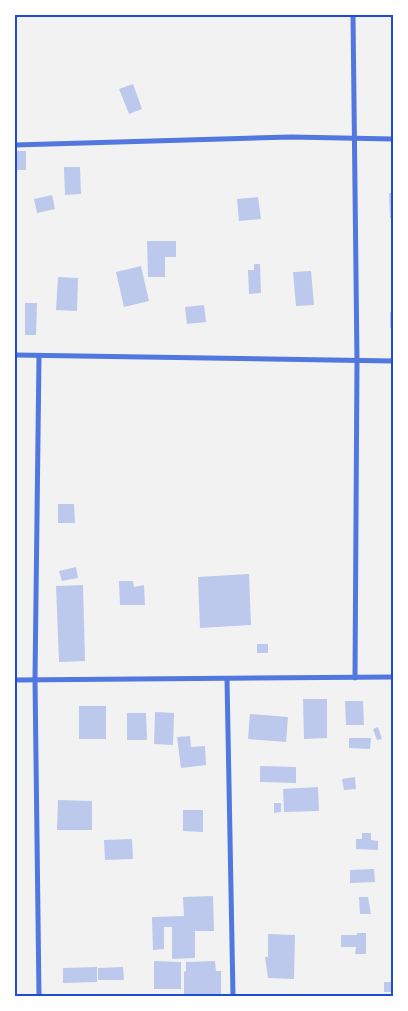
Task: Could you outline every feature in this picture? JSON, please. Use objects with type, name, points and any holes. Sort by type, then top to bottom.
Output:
[{"type":"street","points":[[354,15],[357,361],[355,678]]},
{"type":"street","points":[[15,145],[291,137],[393,139]]},
{"type":"street","points":[[15,355],[393,361]]},
{"type":"street","points":[[39,356],[35,679],[39,996]]},
{"type":"street","points":[[15,680],[393,677]]},
{"type":"street","points":[[227,679],[233,996]]},
{"type":"building","points":[[133,84],[142,109],[129,114],[119,89]]},
{"type":"building","points":[[15,151],[26,151],[26,170],[15,170]]},
{"type":"building","points":[[64,167],[80,167],[81,194],[65,195]]},
{"type":"building","points":[[389,193],[393,193],[393,218],[390,218]]},
{"type":"building","points":[[52,195],[55,209],[37,213],[34,199]]},
{"type":"building","points":[[258,197],[261,219],[239,221],[237,199]]},
{"type":"building","points":[[147,241],[176,241],[176,257],[165,257],[165,277],[148,277]]},
{"type":"building","points":[[254,264],[260,264],[261,293],[249,294],[248,270],[254,270]]},
{"type":"building","points":[[141,266],[149,301],[124,307],[116,272]]},
{"type":"building","points":[[311,271],[314,305],[296,306],[293,272]]},
{"type":"building","points":[[58,277],[78,278],[77,311],[56,310]]},
{"type":"building","points":[[25,303],[37,303],[36,335],[25,335]]},
{"type":"building","points":[[204,305],[206,322],[187,324],[185,307]]},
{"type":"building","points":[[390,312],[393,312],[393,328],[390,328]]},
{"type":"building","points":[[58,504],[74,504],[75,523],[58,523]]},
{"type":"building","points":[[76,567],[78,578],[62,581],[59,571]]},
{"type":"building","points":[[249,574],[251,625],[200,628],[198,577]]},
{"type":"building","points":[[119,581],[133,581],[134,587],[144,585],[145,605],[120,605]]},
{"type":"building","points":[[83,585],[85,661],[59,662],[56,586]]},
{"type":"building","points":[[257,644],[268,644],[268,653],[257,653]]},
{"type":"building","points":[[303,699],[327,699],[327,738],[304,739]]},
{"type":"building","points":[[345,701],[363,701],[364,725],[346,725]]},
{"type":"building","points":[[79,706],[106,706],[106,739],[79,739]]},
{"type":"building","points":[[155,712],[174,713],[173,745],[154,744]]},
{"type":"building","points":[[127,713],[146,713],[147,740],[127,740]]},
{"type":"building","points":[[250,714],[288,717],[286,742],[248,739]]},
{"type":"building","points":[[378,727],[382,739],[377,740],[373,729]]},
{"type":"building","points":[[190,736],[191,747],[205,746],[206,765],[181,768],[177,737]]},
{"type":"building","points":[[349,738],[371,738],[370,749],[349,748]]},
{"type":"building","points":[[260,766],[296,767],[296,783],[260,782]]},
{"type":"building","points":[[355,777],[356,789],[344,790],[342,779]]},
{"type":"building","points":[[318,787],[319,811],[284,812],[283,789]]},
{"type":"building","points":[[58,800],[92,801],[92,830],[57,830]]},
{"type":"building","points":[[274,803],[281,803],[281,812],[274,813]]},
{"type":"building","points":[[183,810],[203,810],[203,832],[183,831]]},
{"type":"building","points":[[362,833],[371,833],[371,840],[378,841],[378,850],[356,849],[356,839],[362,839]]},
{"type":"building","points":[[132,839],[133,859],[105,860],[104,840]]},
{"type":"building","points":[[374,869],[375,882],[350,883],[350,870]]},
{"type":"building","points":[[213,896],[214,931],[195,931],[195,958],[172,959],[172,927],[164,927],[164,949],[153,950],[152,917],[184,916],[183,897]]},
{"type":"building","points":[[359,897],[368,897],[371,914],[360,914]]},
{"type":"building","points":[[357,933],[366,933],[366,954],[355,954],[356,947],[341,947],[341,935],[357,935]]},
{"type":"building","points":[[268,934],[295,935],[294,979],[268,978],[265,957],[268,957]]},
{"type":"building","points":[[154,961],[181,962],[181,989],[154,989]]},
{"type":"building","points":[[215,961],[216,971],[221,971],[221,996],[184,996],[186,962]]},
{"type":"building","points":[[97,967],[97,982],[63,983],[63,968]]},
{"type":"building","points":[[123,967],[124,980],[98,980],[98,968]]},
{"type":"building","points":[[384,982],[393,982],[393,992],[384,992]]}]
